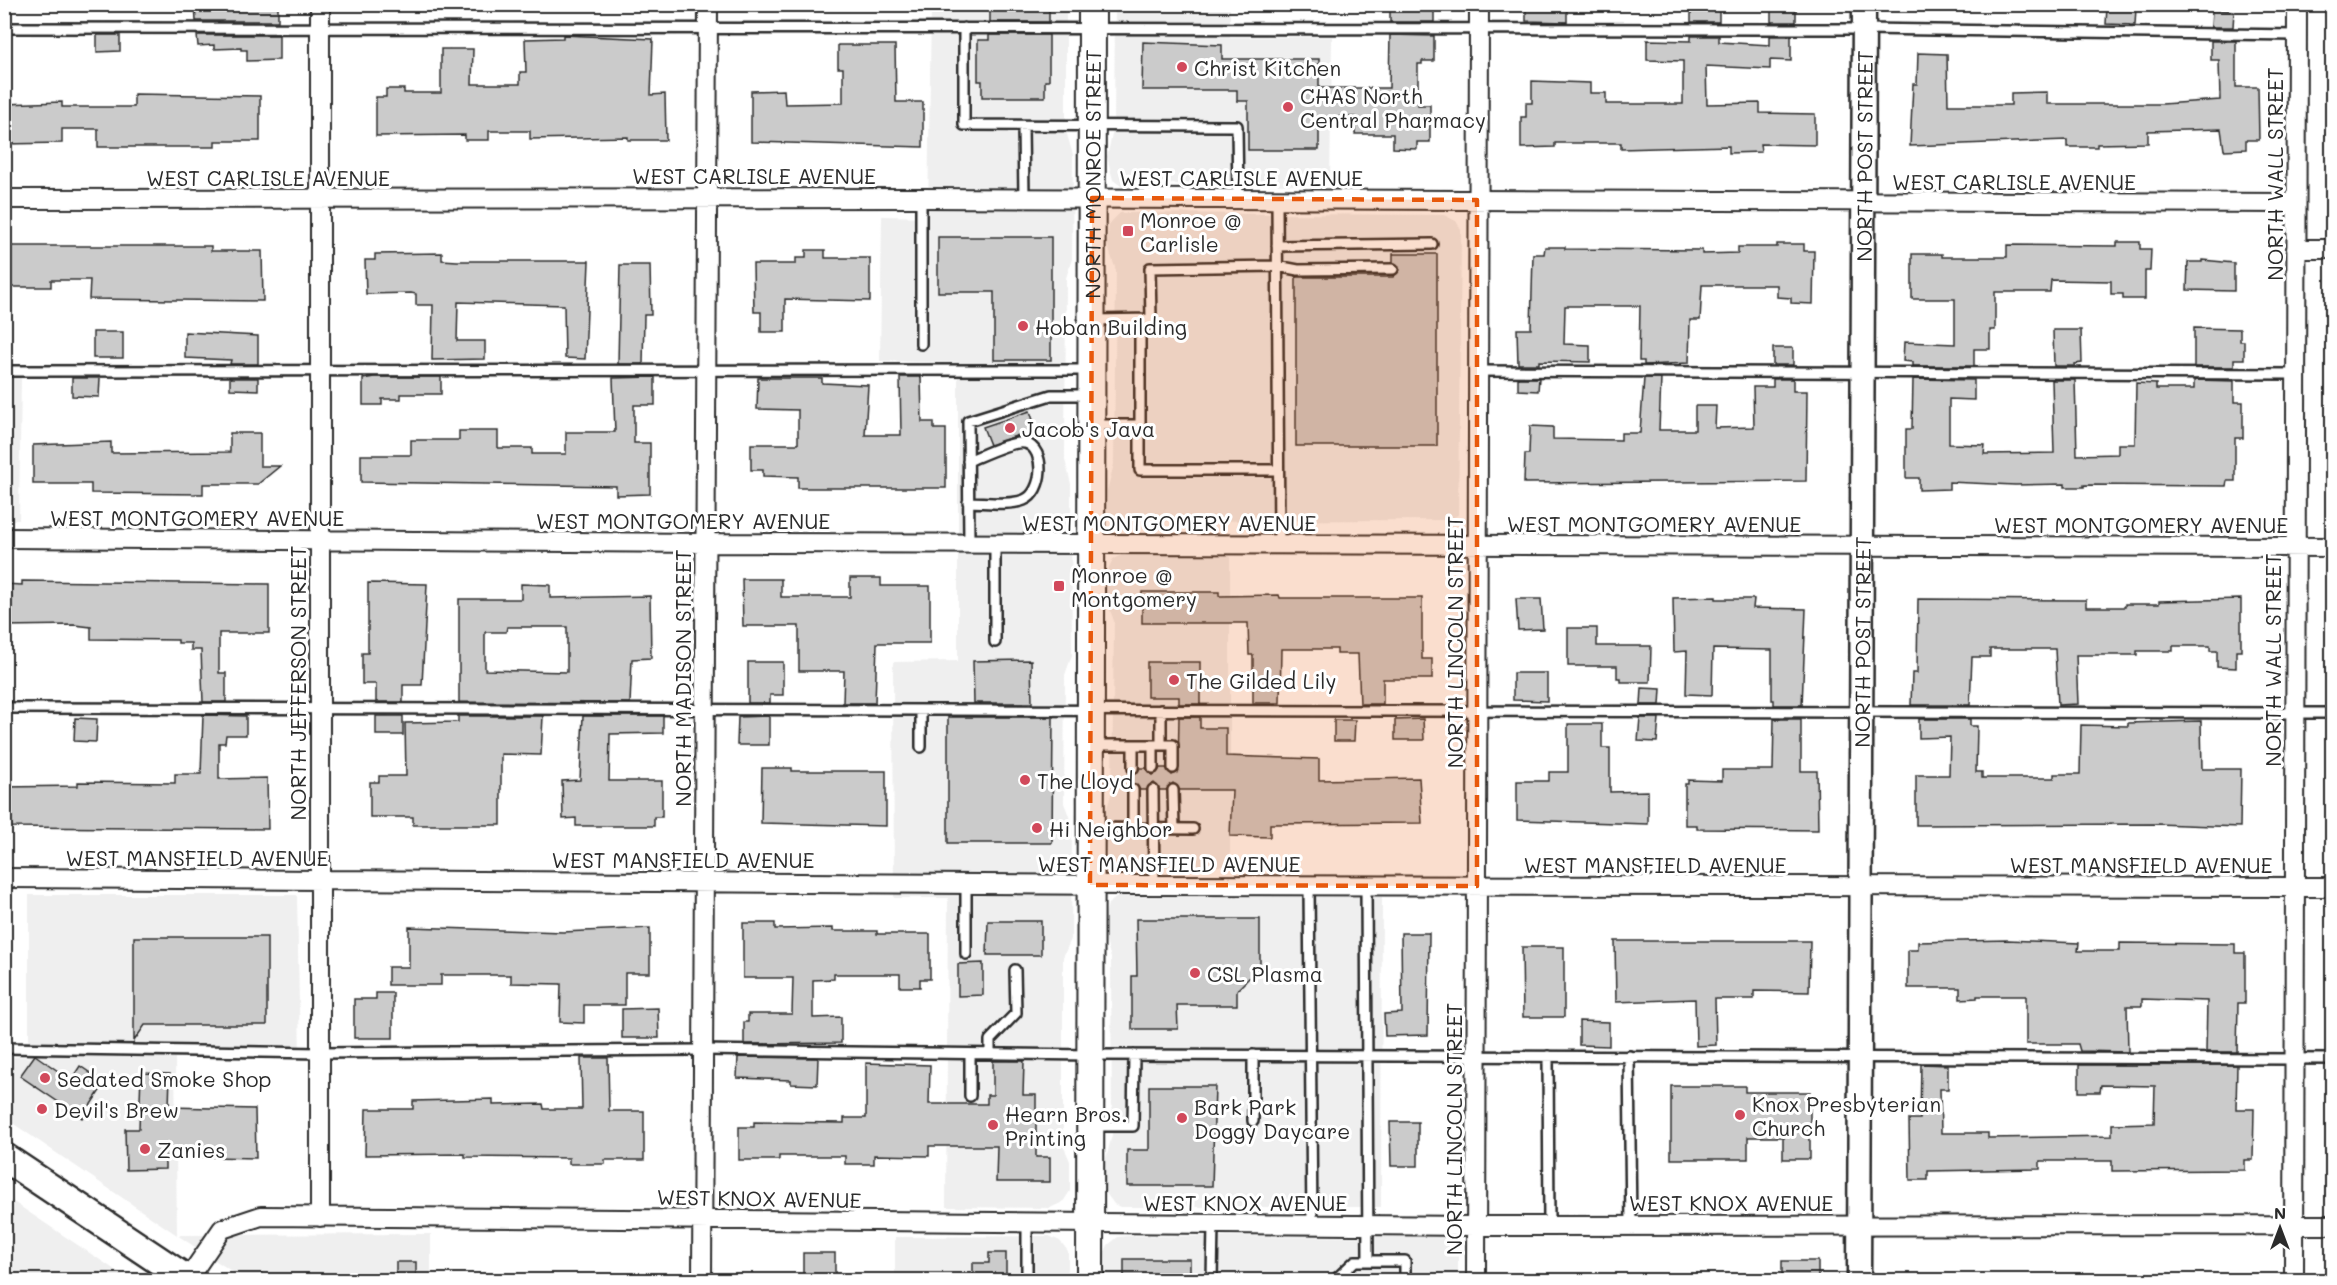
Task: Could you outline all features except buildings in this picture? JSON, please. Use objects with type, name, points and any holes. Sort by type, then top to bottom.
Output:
[{"type":"main road","name":"NORTH MONROE STREET","points":[[1090,1281],[1092,16]]},
{"type":"main road","points":[[4,1156],[187,1280]]},
{"type":"street","name":"NORTH JEFFERSON STREET","points":[[320,4],[320,1217]]},
{"type":"street","name":"NORTH MADISON STREET","points":[[702,1281],[708,4]]},
{"type":"street","name":"NORTH LINCOLN STREET","points":[[1476,1281],[1479,4]]},
{"type":"street","name":"NORTH POST STREET","points":[[1859,1281],[1864,4]]},
{"type":"street","name":"NORTH WALL STREET","points":[[2294,1281],[2293,887],[2297,4]]},
{"type":"street","name":"WEST CARLISLE AVENUE","points":[[4,199],[1092,198],[2296,203]]},
{"type":"street","points":[[2296,249],[2332,249]]},
{"type":"street","name":"WEST MONTGOMERY AVENUE","points":[[4,538],[1477,546],[1861,544],[2332,547]]},
{"type":"street","name":"WEST MANSFIELD AVENUE","points":[[4,878],[1309,886],[2332,887]]},
{"type":"street","name":"WEST KNOX AVENUE","points":[[187,1280],[222,1229],[261,1216],[1476,1226],[2332,1225]]},
{"type":"lane","points":[[4,28],[964,28],[1092,16],[1479,30],[1864,29],[2297,35]]},
{"type":"lane","points":[[964,28],[964,125],[1238,126],[1238,199]]},
{"type":"lane","points":[[1023,126],[1024,198]]},
{"type":"lane","points":[[921,198],[921,344]]},
{"type":"lane","points":[[1277,199],[1279,545]]},
{"type":"lane","points":[[1277,246],[1432,244]]},
{"type":"lane","points":[[1278,470],[1140,470],[1140,332],[1150,319],[1150,268],[1277,266],[1298,270],[1393,269]]},
{"type":"lane","points":[[1092,320],[1150,319]]},
{"type":"lane","points":[[4,370],[320,372],[705,370],[1091,383]]},
{"type":"lane","points":[[1477,371],[2296,374]]},
{"type":"lane","points":[[969,544],[968,421],[1091,383]]},
{"type":"lane","points":[[1091,425],[1140,425]]},
{"type":"lane","points":[[968,461],[1014,444],[1024,443],[1033,447],[1038,455],[1039,481],[1035,492],[1025,500],[968,502]]},
{"type":"lane","points":[[995,544],[995,642]]},
{"type":"lane","points":[[4,708],[2332,713]]},
{"type":"lane","points":[[921,710],[921,747]]},
{"type":"lane","points":[[1153,768],[1161,711]]},
{"type":"lane","points":[[1090,745],[1173,745],[1173,768]]},
{"type":"lane","points":[[1132,745],[1132,768]]},
{"type":"lane","points":[[1132,790],[1133,828]]},
{"type":"lane","points":[[1153,790],[1154,885]]},
{"type":"lane","points":[[1173,790],[1174,829]]},
{"type":"lane","points":[[1090,828],[1193,829]]},
{"type":"lane","points":[[966,884],[966,954]]},
{"type":"lane","points":[[1309,886],[1312,1225]]},
{"type":"lane","points":[[1366,886],[1368,1261]]},
{"type":"lane","points":[[990,1054],[990,1040],[1016,1013],[1016,970]]},
{"type":"lane","points":[[4,1048],[319,1053],[703,1050],[1091,1055],[2332,1059]]},
{"type":"lane","points":[[970,1054],[970,1096]]},
{"type":"lane","points":[[1090,1126],[1133,1126],[1134,1055]]},
{"type":"lane","points":[[1253,1055],[1253,1120]]},
{"type":"lane","points":[[1548,1056],[1549,1226]]},
{"type":"lane","points":[[1629,1056],[1631,1225]]},
{"type":"lane","points":[[1027,1223],[1028,1281]]},
{"type":"lane","points":[[1212,1281],[1213,1224]]},
{"type":"lane","points":[[1335,1281],[1356,1261],[1405,1261],[1406,1281]]},
{"type":"highlighted area","points":[[1092,198],[1477,200],[1477,886],[1090,885]]},
{"type":"shaded area","points":[[931,5],[1066,5],[1066,131],[1073,155],[1072,259],[1066,278],[1065,460],[1071,484],[1072,655],[1065,675],[1064,803],[1072,824],[1071,939],[1063,957],[1063,1145],[1070,1161],[1070,1191],[1063,1202],[1050,1208],[946,1207],[948,898],[894,898],[893,662],[958,661],[958,363],[880,361],[882,216],[928,217]]},
{"type":"shaded area","points":[[1115,5],[1230,5],[1230,37],[1332,37],[1330,185],[1150,184],[1128,187],[1121,186],[1113,180],[1107,157],[1114,126]]},
{"type":"shaded area","points":[[1120,213],[1444,215],[1456,221],[1461,230],[1458,515],[1448,520],[1149,521],[1122,528],[1116,524],[1107,515],[1107,491],[1114,464],[1116,270],[1107,244],[1109,224]]},
{"type":"shaded area","points":[[5,376],[21,376],[19,520],[5,520]]},
{"type":"shaded area","points":[[1126,553],[1230,556],[1230,866],[1120,867],[1107,857],[1105,814],[1112,792],[1114,621],[1105,595],[1106,574],[1113,559]]},
{"type":"shaded area","points":[[1121,894],[1148,897],[1382,897],[1381,1207],[1120,1207],[1114,1204],[1103,1189],[1102,1175],[1112,1135],[1111,958],[1106,942],[1104,919],[1108,904]]},
{"type":"shaded area","points":[[29,895],[297,895],[300,1058],[175,1058],[177,1235],[5,1118],[4,1057],[29,1057]]},
{"type":"shaded area","points":[[5,1199],[15,1203],[130,1280],[5,1280]]},
{"type":"shaded area","points":[[431,1234],[431,1280],[245,1280],[177,1235]]},
{"type":"shaded area","points":[[1049,1236],[1060,1241],[1068,1251],[1068,1269],[1063,1280],[895,1280],[895,1237]]},
{"type":"shaded area","points":[[1118,1237],[1447,1237],[1458,1247],[1458,1280],[1104,1280],[1104,1254],[1108,1245]]},
{"type":"place","name":"Christ Kitchen","points":[[1182,67]]},
{"type":"place","name":"CHAS North Central Pharmacy","points":[[1288,107]]},
{"type":"place","name":"Monroe @ Carlisle","points":[[1128,231]]},
{"type":"place","name":"Hoban Building","points":[[1023,326]]},
{"type":"place","name":"Jacob's Java","points":[[1010,428]]},
{"type":"place","name":"Monroe @ Montgomery","points":[[1059,586]]},
{"type":"place","name":"The Gilded Lily","points":[[1174,680]]},
{"type":"place","name":"The Lloyd","points":[[1025,780]]},
{"type":"place","name":"Hi Neighbor","points":[[1037,828]]},
{"type":"place","name":"CSL Plasma","points":[[1195,973]]},
{"type":"place","name":"Sedated Smoke Shop","points":[[45,1078]]},
{"type":"place","name":"Devil's Brew","points":[[42,1109]]},
{"type":"place","name":"Knox Presbyterian Church","points":[[1740,1115]]},
{"type":"place","name":"Bark Park Doggy Daycare","points":[[1182,1118]]},
{"type":"place","name":"Hearn Bros. Printing","points":[[993,1125]]},
{"type":"place","name":"Zanies","points":[[145,1149]]}]
